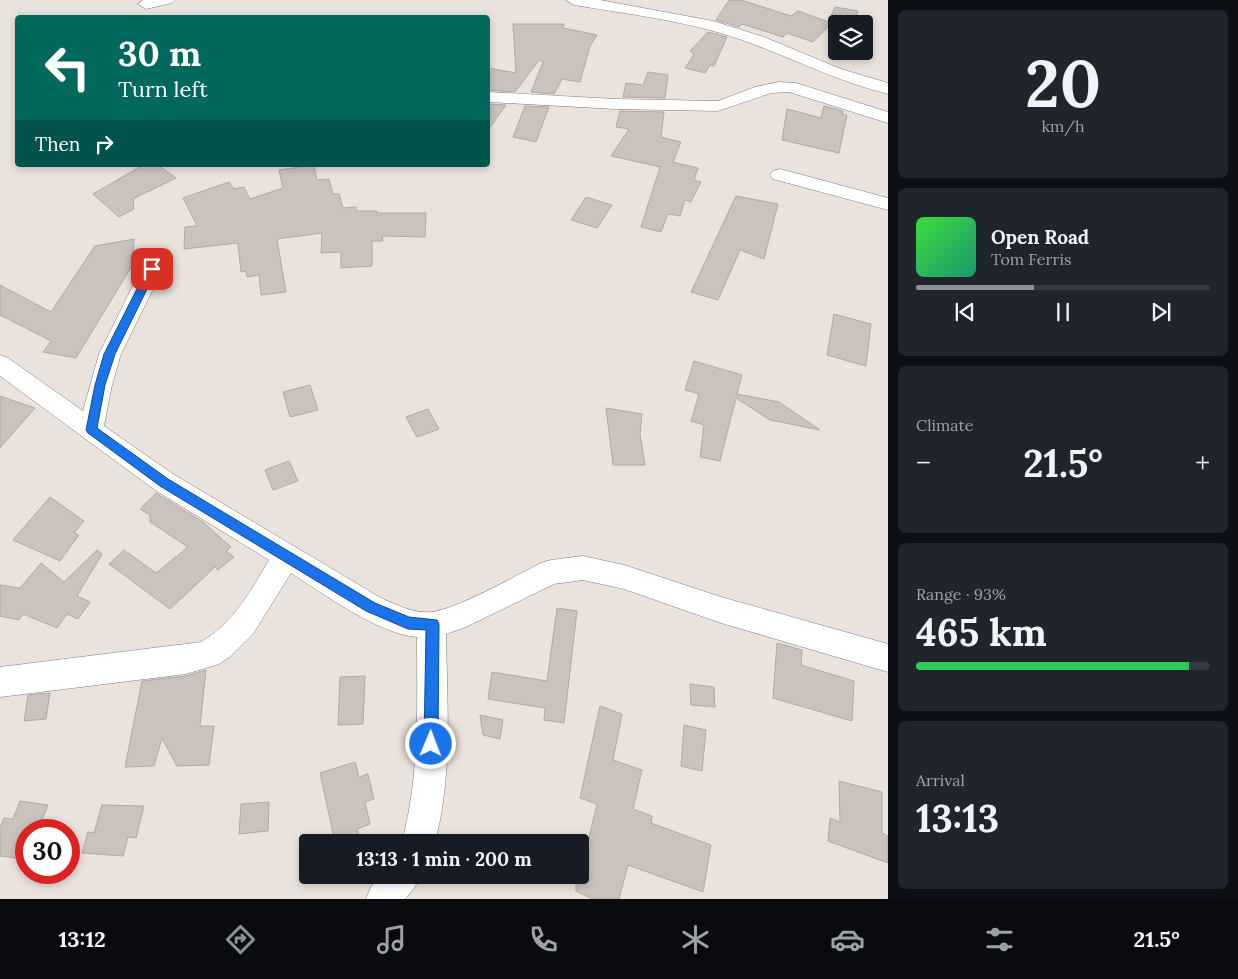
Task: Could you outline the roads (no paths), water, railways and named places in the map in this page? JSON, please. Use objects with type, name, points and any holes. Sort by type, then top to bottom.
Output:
[{"type":"street","points":[[146,4],[167,0]]},
{"type":"street","points":[[574,0],[715,26],[758,40],[835,73],[888,89]]},
{"type":"street","points":[[490,97],[624,104],[718,106],[732,103],[762,88],[774,85],[790,87],[888,118]]},
{"type":"street","points":[[780,175],[888,204]]},
{"type":"street","points":[[92,430],[100,385],[110,354],[152,269]]},
{"type":"street","points":[[0,364],[164,482],[370,607],[408,623],[432,624],[456,618],[551,572],[583,568],[624,577],[722,610],[888,658]]},
{"type":"street","points":[[0,682],[186,660],[209,654],[229,638],[245,621],[286,556]]},
{"type":"street","points":[[421,834],[431,784],[432,624]]},
{"type":"street","points":[[383,899],[396,884]]}]
